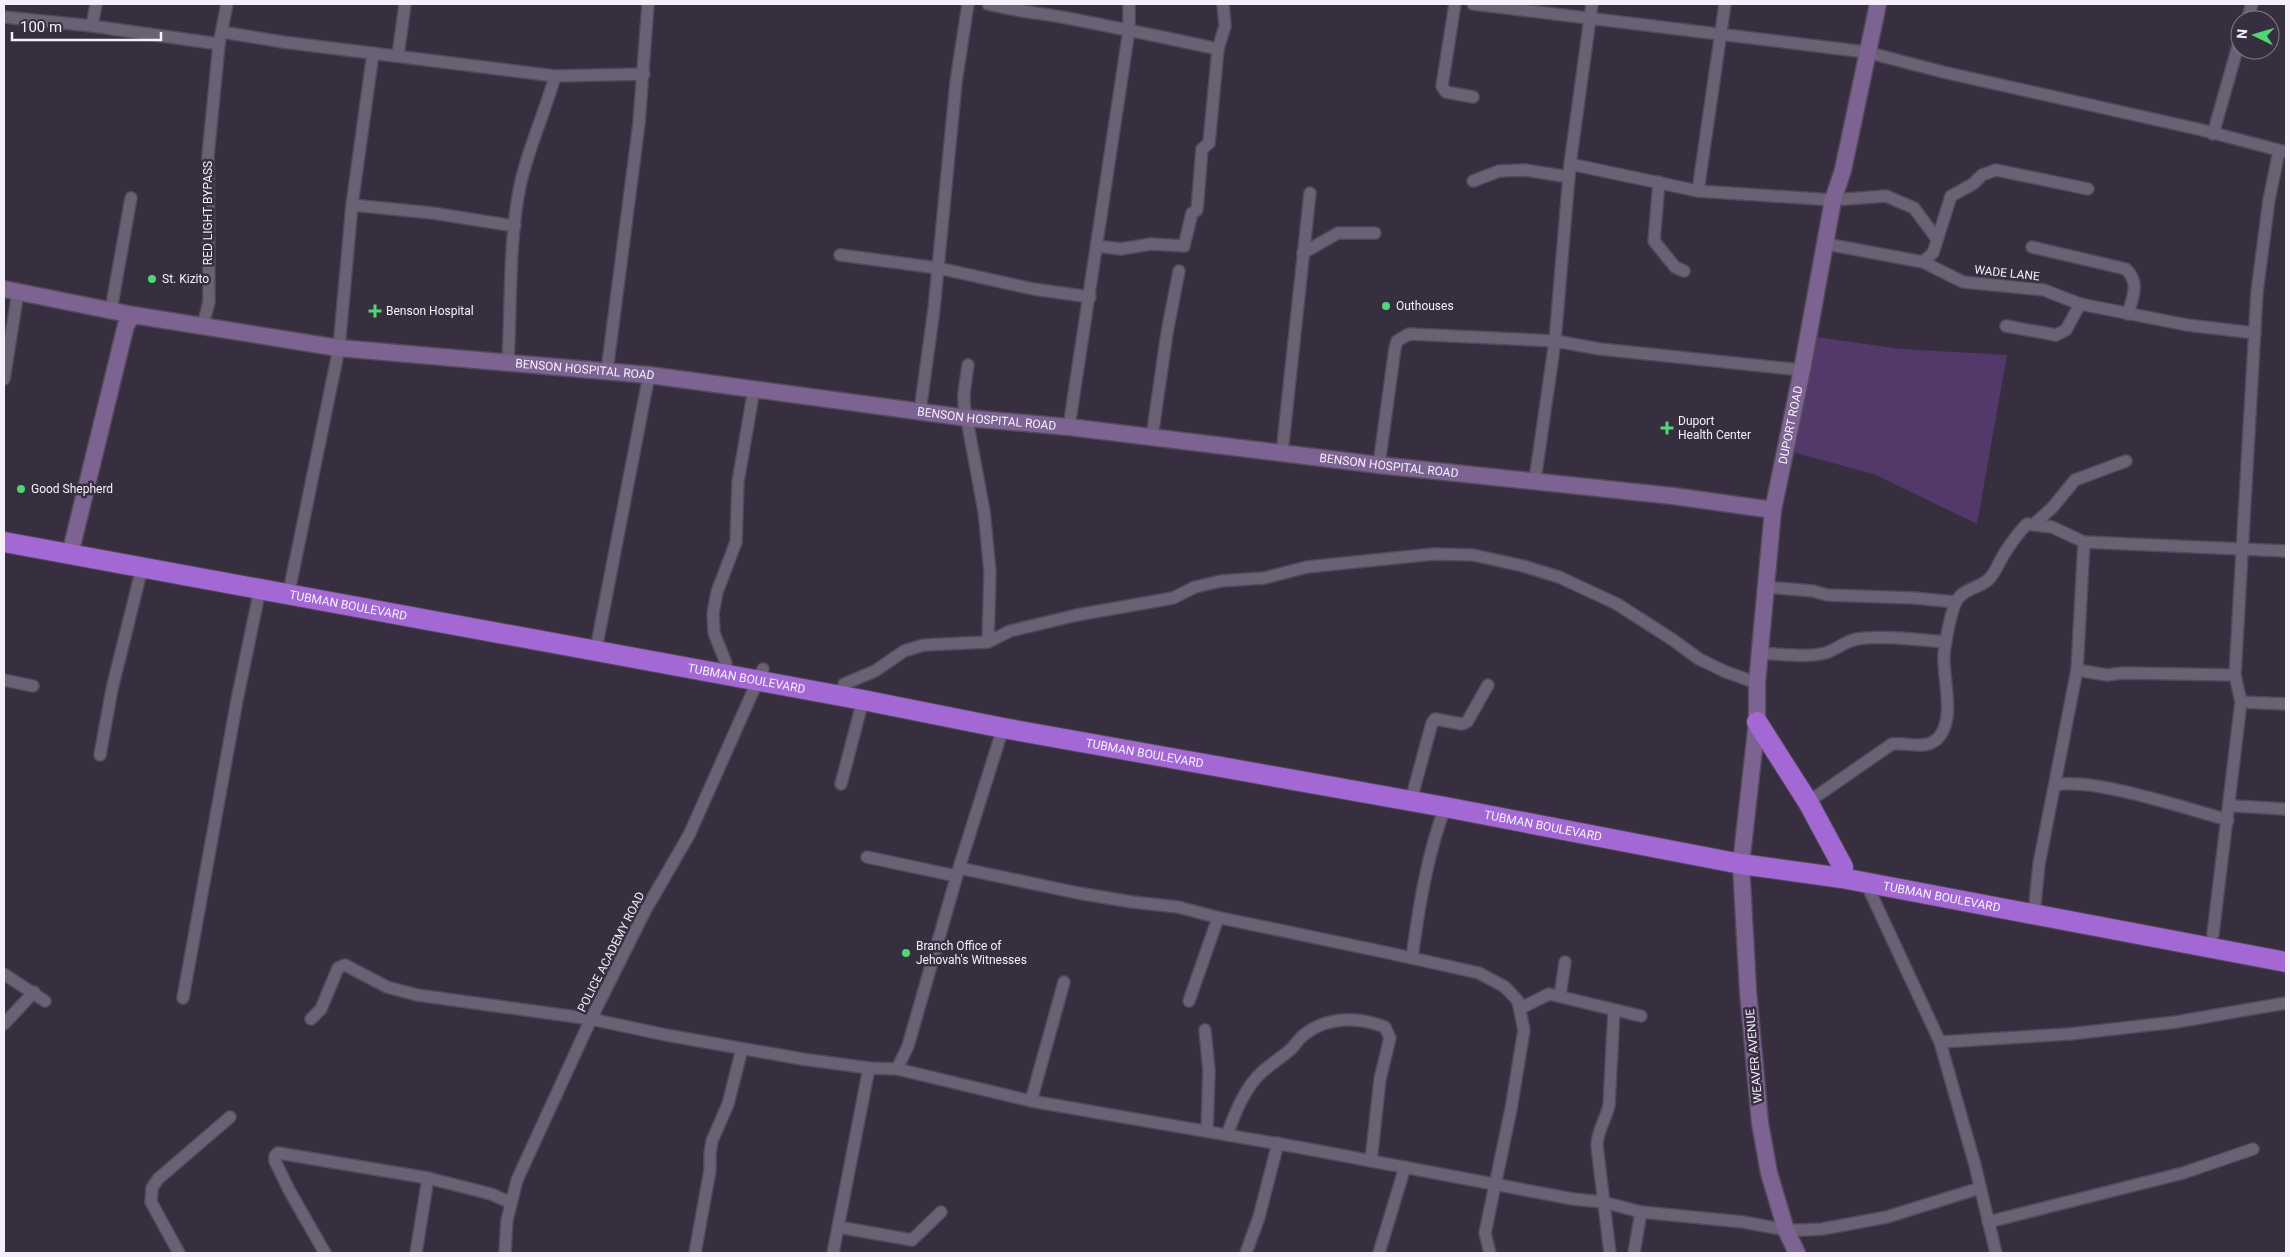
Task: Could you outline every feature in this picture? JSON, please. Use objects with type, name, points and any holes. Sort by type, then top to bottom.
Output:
[{"type":"highway","name":"TUBMAN BOULEVARD","points":[[4,530],[726,663],[760,675],[862,700],[1003,728],[1742,859],[2286,962]]},
{"type":"highway","name":"TUBMAN BOULEVARD","points":[[4,542],[260,589],[760,675],[844,684],[1005,716],[1414,789],[1742,859],[1843,867],[2035,904],[2213,934],[2286,950]]},
{"type":"highway","points":[[1756,722],[1808,802],[1843,867]]},
{"type":"street","points":[[92,26],[96,4]]},
{"type":"street","name":"RED LIGHT BYPASS","points":[[203,325],[209,302],[208,156],[219,44],[227,4]]},
{"type":"street","points":[[398,55],[406,4]]},
{"type":"street","points":[[606,371],[644,74],[648,4]]},
{"type":"street","points":[[920,411],[938,268],[956,82],[968,4]]},
{"type":"street","points":[[988,4],[1014,11],[1056,16],[1218,49]]},
{"type":"street","points":[[1069,427],[1129,30],[1129,4]]},
{"type":"street","points":[[1097,246],[1121,249],[1151,244],[1184,246],[1192,213],[1197,210],[1202,149],[1209,144],[1218,49],[1225,26],[1223,4]]},
{"type":"street","points":[[1456,4],[1442,86],[1446,92],[1473,98]]},
{"type":"street","points":[[1473,4],[1866,52],[1943,72],[2282,151],[2262,249],[2241,550],[2235,675],[2241,702],[2213,934]]},
{"type":"street","points":[[1535,480],[1554,342],[1570,164],[1592,4]]},
{"type":"street","points":[[1698,191],[1725,4]]},
{"type":"street","name":"DUPORT ROAD","points":[[1742,859],[1756,722],[1757,683],[1773,510],[1802,370],[1833,200],[1843,170],[1866,52],[1878,4]]},
{"type":"street","points":[[4,17],[92,26],[219,44]]},
{"type":"street","points":[[222,32],[283,42],[554,76],[644,74]]},
{"type":"street","points":[[290,582],[338,348],[352,206],[373,53]]},
{"type":"street","points":[[2213,134],[2234,60]]},
{"type":"street","points":[[508,362],[515,226],[520,187],[554,76]]},
{"type":"street","points":[[1570,164],[1698,191],[1833,200],[1886,196],[1914,208],[1937,239]]},
{"type":"street","points":[[1473,181],[1499,171],[1525,170],[1569,178]]},
{"type":"street","points":[[1923,262],[1932,252],[1951,196],[1973,184],[1982,174],[1996,170],[2088,189]]},
{"type":"street","points":[[1659,182],[1654,241],[1675,266],[1684,271]]},
{"type":"street","points":[[1282,453],[1310,193]]},
{"type":"street","points":[[111,310],[131,198]]},
{"type":"street","points":[[352,206],[432,213],[515,226]]},
{"type":"street","points":[[1303,253],[1338,233],[1375,233]]},
{"type":"street","name":"WADE LANE","points":[[1826,244],[1923,262],[1963,282],[2044,290],[2080,304],[2128,314],[2187,325],[2255,333]]},
{"type":"street","points":[[2032,247],[2126,269],[2134,276],[2136,286],[2128,314]]},
{"type":"street","points":[[840,255],[938,268],[1033,289],[1090,297]]},
{"type":"street","points":[[1152,437],[1179,271]]},
{"type":"street","points":[[4,379],[11,290],[133,315],[203,325]]},
{"type":"street","points":[[2006,326],[2056,335],[2066,330],[2080,304]]},
{"type":"street","points":[[73,542],[126,325],[133,315]]},
{"type":"street","name":"BENSON HOSPITAL ROAD","points":[[203,325],[338,348],[649,375],[967,418],[1069,427],[1379,465],[1535,480],[1773,510]]},
{"type":"street","points":[[1379,465],[1395,348],[1403,336],[1422,333],[1554,342],[1600,349],[1802,370]]},
{"type":"street","points":[[968,365],[964,393],[984,511],[990,572],[988,642]]},
{"type":"street","points":[[598,639],[649,375]]},
{"type":"street","points":[[726,663],[714,633],[713,613],[717,592],[736,542],[738,482],[754,390]]},
{"type":"street","points":[[2034,524],[2052,508],[2074,480],[2126,461]]},
{"type":"street","points":[[1808,802],[1892,744],[1906,742],[1911,746],[1924,745],[1935,740],[1945,729],[1947,721],[1944,659],[1946,642],[1956,602],[1964,592],[1988,580],[2015,537],[2027,524],[2052,527],[2084,542],[2286,551]]},
{"type":"street","points":[[2035,904],[2039,864],[2077,670],[2084,542]]},
{"type":"street","points":[[844,684],[875,672],[904,651],[924,645],[988,642],[1010,631],[1077,615],[1173,598],[1195,587],[1221,581],[1264,578],[1307,567],[1434,554],[1473,555],[1523,566],[1559,577],[1617,604],[1673,640],[1699,660],[1757,683]]},
{"type":"street","points":[[100,755],[112,689],[142,568]]},
{"type":"street","points":[[1766,587],[1812,591],[1827,595],[1914,598],[1956,602]]},
{"type":"street","points":[[183,998],[260,589]]},
{"type":"street","points":[[1760,653],[1818,654],[1828,652],[1845,642],[1858,639],[1894,638],[1946,642]]},
{"type":"street","points":[[2077,670],[2107,675],[2123,673],[2235,675]]},
{"type":"street","name":"POLICE ACADEMY ROAD","points":[[505,1253],[507,1220],[517,1180],[591,1019],[645,911],[689,835],[760,675]]},
{"type":"street","points":[[4,680],[33,686]]},
{"type":"street","points":[[1414,789],[1432,723],[1435,719],[1462,724],[1467,722],[1488,685]]},
{"type":"street","points":[[840,784],[862,700]]},
{"type":"street","points":[[2241,702],[2286,704]]},
{"type":"street","points":[[897,1069],[908,1046],[957,872],[1003,728]]},
{"type":"street","points":[[2056,785],[2080,784],[2107,789],[2228,820]]},
{"type":"street","points":[[2234,806],[2286,810]]},
{"type":"street","points":[[1412,958],[1432,842],[1445,807]]},
{"type":"street","points":[[866,856],[1132,902],[1178,907],[1218,918],[1479,973],[1496,981],[1516,997],[1521,1008],[1524,1030],[1512,1109],[1494,1183],[1485,1233],[1490,1253]]},
{"type":"street","name":"WEAVER AVENUE","points":[[1742,859],[1748,991],[1760,1122],[1769,1173],[1786,1230],[1797,1253]]},
{"type":"street","points":[[1866,883],[1940,1042],[1996,1253]]},
{"type":"street","points":[[1189,1002],[1218,918]]},
{"type":"street","points":[[1560,996],[1565,962]]},
{"type":"street","points":[[311,1018],[321,1009],[338,968],[345,965],[387,987],[417,995],[591,1019],[742,1049],[869,1068],[897,1069],[1031,1101],[1603,1202],[1641,1212],[1743,1222],[1786,1230],[1822,1229],[1887,1217],[1980,1188]]},
{"type":"street","points":[[4,974],[45,1001]]},
{"type":"street","points":[[1031,1101],[1064,982]]},
{"type":"street","points":[[4,1024],[34,992]]},
{"type":"street","points":[[1521,1008],[1544,995],[1560,996],[1641,1016]]},
{"type":"street","points":[[1940,1042],[2070,1034],[2176,1022],[2286,1003]]},
{"type":"street","points":[[1610,1253],[1610,1238],[1603,1202],[1597,1134],[1606,1119],[1609,1105],[1614,1010]]},
{"type":"street","points":[[1227,1135],[1249,1088],[1261,1073],[1294,1047],[1304,1034],[1331,1021],[1343,1019],[1367,1022],[1385,1027],[1390,1038],[1380,1078],[1370,1160]]},
{"type":"street","points":[[1205,1030],[1208,1071],[1207,1131]]},
{"type":"street","points":[[696,1253],[703,1218],[712,1141],[728,1104],[742,1049]]},
{"type":"street","points":[[833,1253],[869,1068]]},
{"type":"street","points":[[179,1253],[151,1202],[152,1188],[158,1179],[230,1117]]},
{"type":"street","points":[[1246,1253],[1259,1217],[1278,1144]]},
{"type":"street","points":[[1988,1222],[2183,1172],[2253,1150]]},
{"type":"street","points":[[325,1253],[289,1190],[275,1161],[275,1156],[278,1153],[428,1178],[491,1194],[511,1203]]},
{"type":"street","points":[[1379,1253],[1404,1167]]},
{"type":"street","points":[[416,1253],[428,1178]]},
{"type":"street","points":[[838,1227],[912,1240],[941,1212]]},
{"type":"street","points":[[1634,1253],[1641,1212]]},
{"type":"shaded area","points":[[1817,337],[1901,349],[2007,355],[1977,524],[1876,475],[1793,452]]},
{"type":"place","name":"St. Kizito","points":[[152,279]]},
{"type":"place","name":"Outhouses","points":[[1386,306]]},
{"type":"place","name":"Benson Hospital","points":[[375,311]]},
{"type":"place","name":"Duport Health Center","points":[[1667,428]]},
{"type":"place","name":"Good Shepherd","points":[[21,489]]},
{"type":"place","name":"Branch Office of Jehovah's Witnesses","points":[[906,953]]}]
